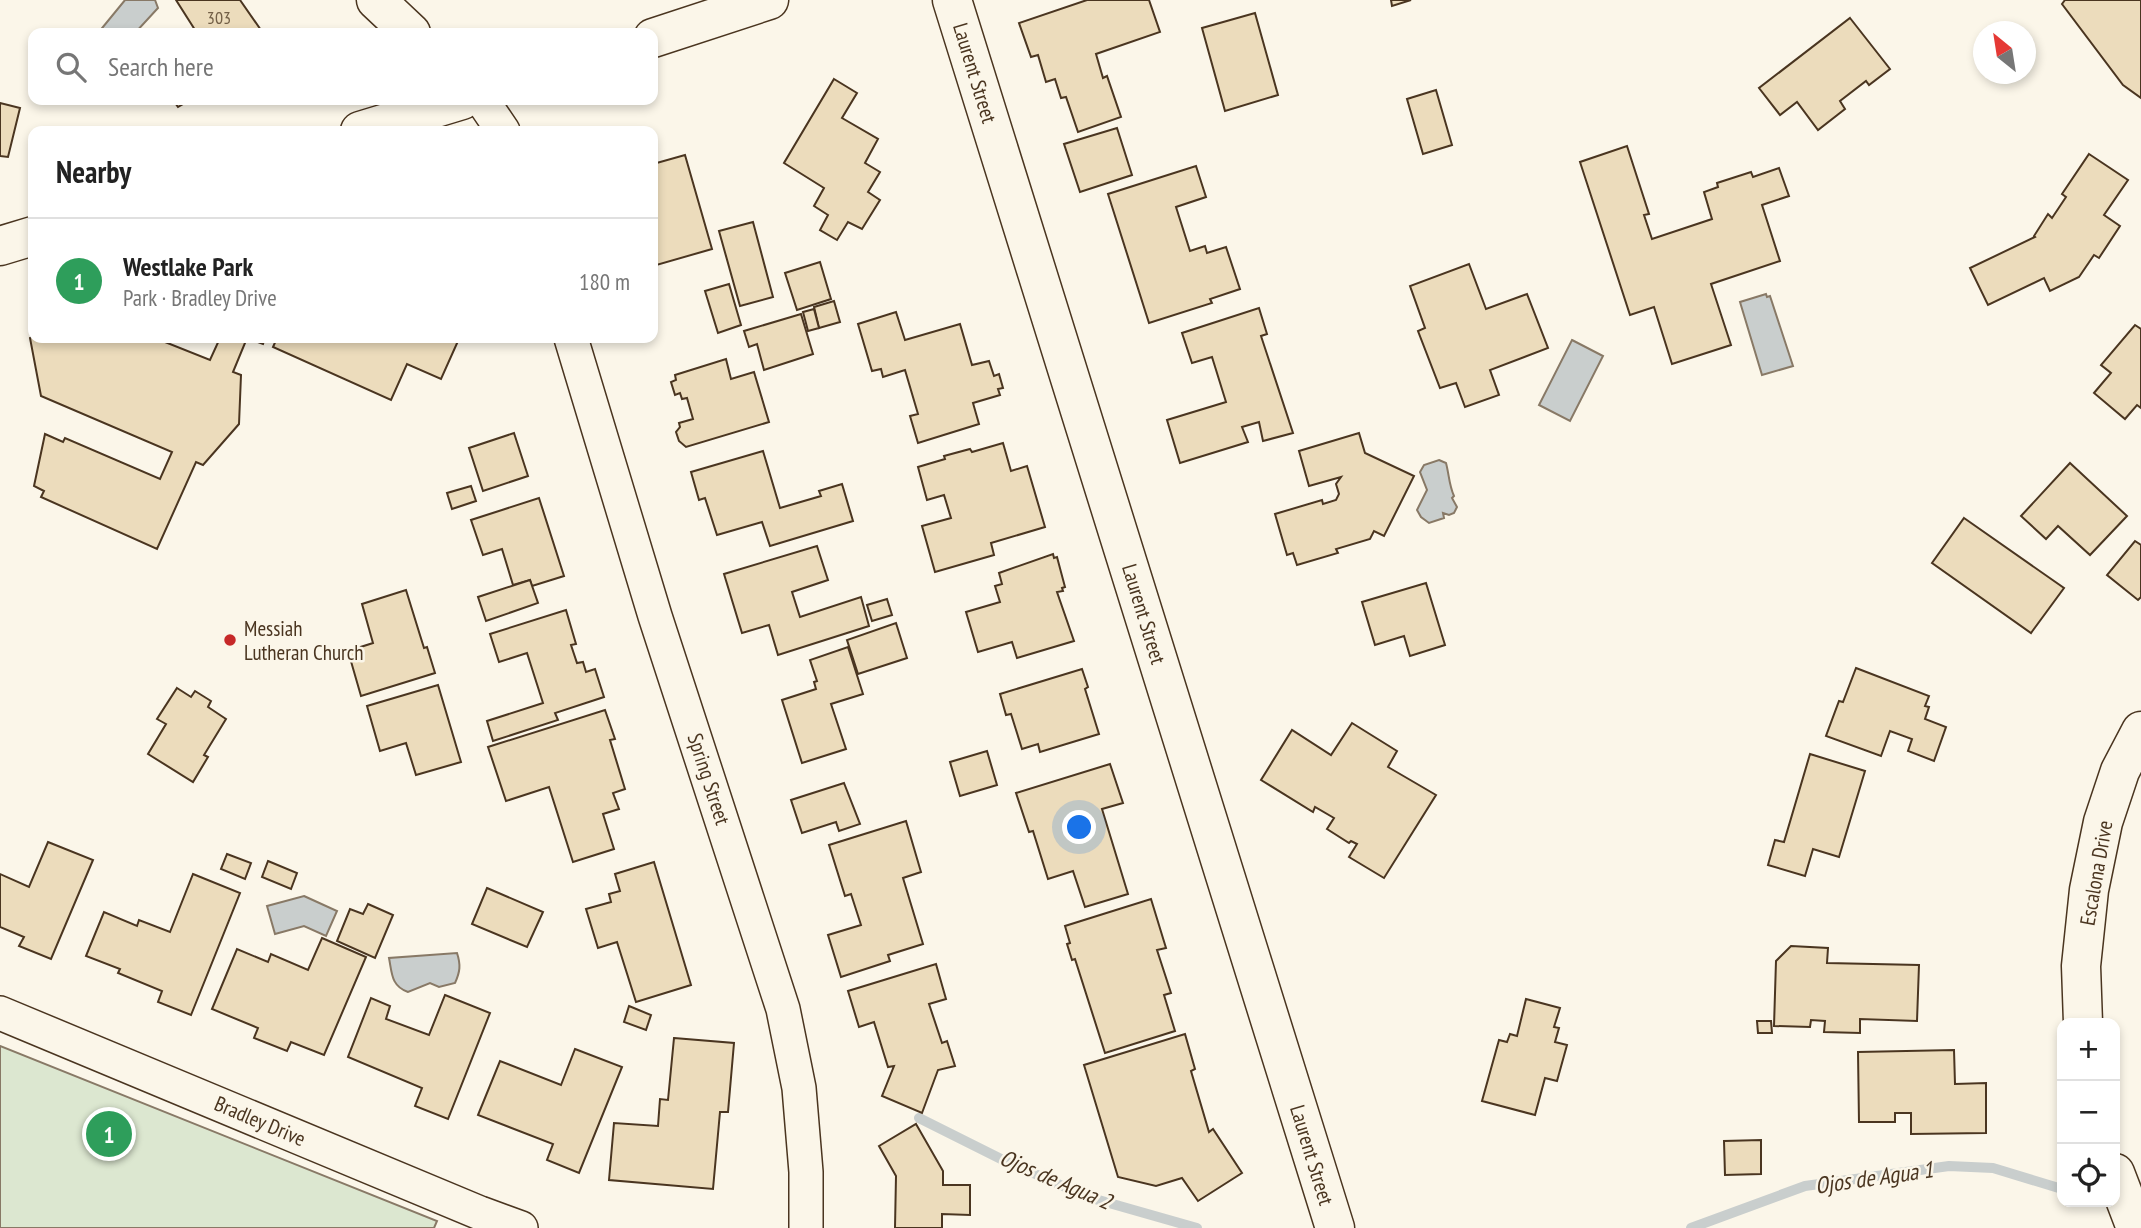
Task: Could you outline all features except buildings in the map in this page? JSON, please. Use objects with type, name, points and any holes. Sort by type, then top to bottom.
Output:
[{"type":"street","points":[[376,0],[406,28]]},
{"type":"street","points":[[658,36],[769,0]]},
{"type":"street","name":"Laurent Street","points":[[952,0],[1335,1228]]},
{"type":"street","points":[[376,126],[446,105]]},
{"type":"street","points":[[485,105],[500,126]]},
{"type":"street","points":[[0,246],[28,238]]},
{"type":"street","name":"Spring Street","points":[[573,343],[655,615],[783,1009],[799,1088],[806,1172],[806,1228]]},
{"type":"street","name":"Escalona Drive","points":[[2083,1018],[2081,966],[2089,890],[2103,822],[2120,771],[2141,731]]},
{"type":"street","name":"Bradley Drive","points":[[0,1013],[521,1228]]},
{"type":"street","points":[[2120,1186],[2136,1228]]},
{"type":"green space","points":[[0,1046],[437,1221],[434,1228],[0,1228]]},
{"type":"shaded area","points":[[125,0],[155,0],[158,8],[140,28],[102,28]]},
{"type":"shaded area","points":[[1766,294],[1767,297],[1770,296],[1793,366],[1762,375],[1740,302]]},
{"type":"shaded area","points":[[1572,340],[1603,356],[1570,421],[1539,405]]},
{"type":"shaded area","points":[[1439,460],[1446,463],[1454,496],[1452,498],[1457,507],[1454,513],[1443,513],[1444,518],[1429,523],[1417,510],[1427,490],[1420,472],[1424,465]]},
{"type":"shaded area","points":[[304,896],[337,911],[326,936],[304,926],[275,934],[267,906]]},
{"type":"shaded area","points":[[457,953],[459,968],[455,983],[439,987],[430,983],[408,992],[398,986],[393,978],[389,958]]},
{"type":"waterway","name":"Ojos de Agua 2","points":[[919,1118],[1003,1160],[1088,1197],[1197,1228]]},
{"type":"waterway","name":"Ojos de Agua 1","points":[[1691,1228],[1805,1186],[1949,1166],[1993,1168],[2057,1187]]},
{"type":"place","name":"Messiah Lutheran Church","points":[[230,640]]},
{"type":"place","name":"Westlake Park","points":[[109,1134]]}]
